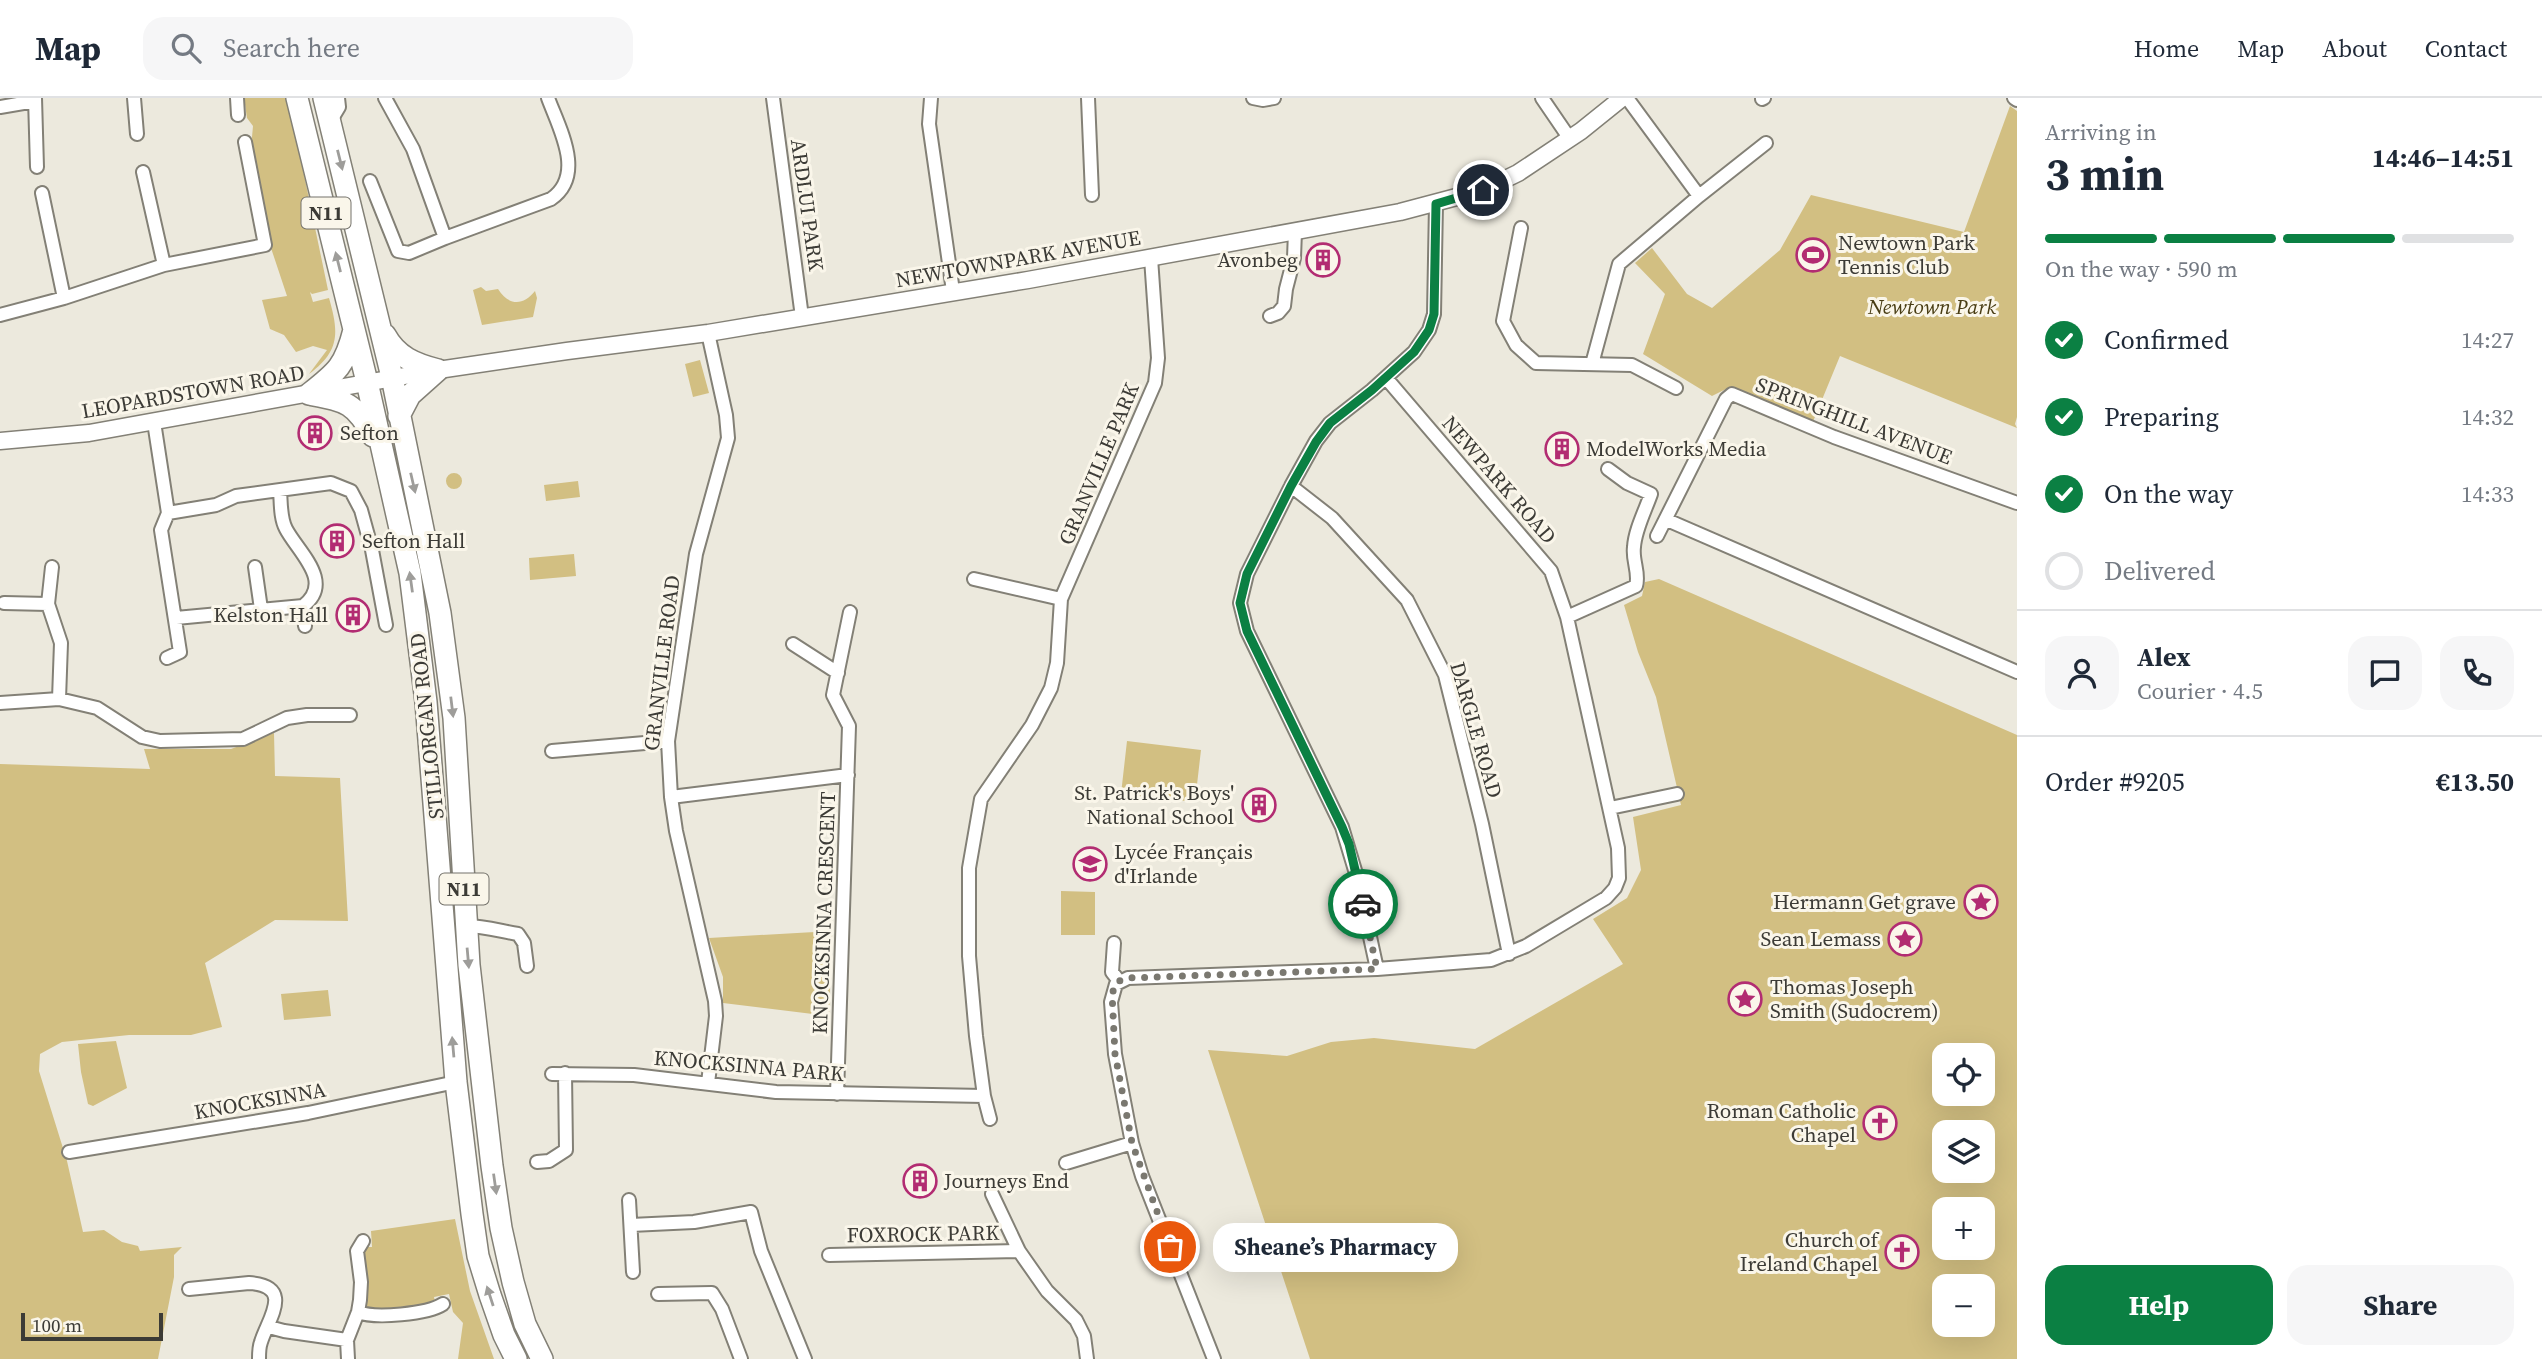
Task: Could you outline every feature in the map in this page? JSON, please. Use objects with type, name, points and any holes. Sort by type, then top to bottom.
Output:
[{"type":"highway","name":"STILLORGAN ROAD","points":[[298,98],[368,382],[410,573],[434,796],[456,1082],[478,1256],[504,1335],[516,1359]]},
{"type":"highway","name":"STILLORGAN ROAD","points":[[324,98],[392,377],[440,613],[454,718],[466,926],[481,1075],[501,1228],[525,1324],[542,1359]]},
{"type":"highway","name":"N11","points":[[379,324],[389,343],[401,356],[416,364],[438,370]]},
{"type":"highway","points":[[309,394],[340,368],[349,352],[354,328]]},
{"type":"highway","points":[[399,416],[406,399],[427,377],[438,370]]},
{"type":"highway","name":"N11","points":[[309,394],[346,403],[361,414],[382,453]]},
{"type":"main road","name":"NEWTOWNPARK AVENUE","points":[[392,377],[708,333],[1151,258],[1436,204],[1483,190],[1518,173],[1570,139],[1624,98]]},
{"type":"main road","name":"LEOPARDSTOWN ROAD","points":[[0,440],[89,433],[392,377]]},
{"type":"street","points":[[134,98],[137,134]]},
{"type":"street","points":[[236,98],[239,115]]},
{"type":"street","points":[[330,121],[339,107],[338,98]]},
{"type":"street","points":[[385,98],[413,149],[445,238]]},
{"type":"street","points":[[370,181],[398,251],[409,253],[551,199],[557,194],[570,168],[568,153],[548,98]]},
{"type":"street","name":"ARDLUI PARK","points":[[773,98],[802,317]]},
{"type":"street","points":[[931,98],[929,124],[953,291]]},
{"type":"street","points":[[1088,98],[1092,195]]},
{"type":"street","points":[[1253,98],[1274,98]]},
{"type":"street","points":[[1542,98],[1570,139]]},
{"type":"street","points":[[1624,98],[1699,196]]},
{"type":"street","points":[[0,107],[35,100],[37,167]]},
{"type":"street","points":[[0,316],[163,265],[265,245],[245,142]]},
{"type":"street","points":[[1592,365],[1619,264],[1766,144]]},
{"type":"street","points":[[143,172],[163,265]]},
{"type":"street","points":[[42,193],[64,298]]},
{"type":"street","points":[[1377,969],[1357,877],[1342,827],[1247,631],[1240,603],[1247,574],[1316,442],[1330,423],[1386,378],[1423,341],[1434,314],[1436,204]]},
{"type":"street","points":[[1521,228],[1503,321],[1516,345],[1536,363],[1632,365],[1676,388]]},
{"type":"street","points":[[1270,316],[1278,313],[1284,306],[1294,258],[1295,231]]},
{"type":"street","name":"GRANVILLE PARK","points":[[990,1119],[976,1036],[969,956],[969,868],[981,799],[1032,725],[1051,688],[1057,663],[1061,599],[1154,383],[1158,358],[1151,258]]},
{"type":"street","name":"GRANVILLE ROAD","points":[[708,333],[729,438],[696,554],[668,741],[676,831],[715,1001],[716,1016],[708,1083]]},
{"type":"street","name":"NEWPARK ROAD","points":[[1386,378],[1552,571],[1567,617],[1610,808],[1618,848],[1619,878],[1615,888],[1606,898],[1509,954]]},
{"type":"street","name":"SPRINGHILL AVENUE","points":[[1657,536],[1726,399],[1732,394],[1834,437],[2017,503]]},
{"type":"street","points":[[154,422],[168,513],[161,530],[180,652],[167,658]]},
{"type":"street","points":[[1567,617],[1636,586],[1638,578],[1633,555],[1634,544],[1651,494],[1627,483],[1608,469]]},
{"type":"street","points":[[168,513],[216,505],[236,496],[331,483],[351,491],[361,510],[372,550],[386,625]]},
{"type":"street","name":"DARGLE ROAD","points":[[1291,486],[1332,518],[1407,600],[1445,675],[1482,824],[1509,954]]},
{"type":"street","points":[[176,618],[303,606],[312,600],[316,590],[315,580],[309,562],[284,526],[280,490]]},
{"type":"street","points":[[1667,520],[2017,672]]},
{"type":"street","points":[[52,567],[48,604],[61,643],[59,699]]},
{"type":"street","points":[[255,567],[261,609]]},
{"type":"street","points":[[974,579],[1061,599]]},
{"type":"street","points":[[4,603],[48,604]]},
{"type":"street","points":[[303,606],[305,626]]},
{"type":"street","points":[[793,644],[838,673],[849,612]]},
{"type":"street","name":"KNOCKSINNA CRESCENT","points":[[837,1094],[849,726],[833,695],[838,673]]},
{"type":"street","points":[[0,703],[59,699],[97,708],[142,737],[160,741],[243,740],[288,718],[350,715]]},
{"type":"street","points":[[552,751],[668,741]]},
{"type":"street","name":"KNOCKSINNA CRESCENT","points":[[671,797],[848,775]]},
{"type":"street","points":[[1610,808],[1676,794]]},
{"type":"street","points":[[466,926],[485,926],[518,934],[524,943],[527,966]]},
{"type":"street","points":[[1114,943],[1112,972],[1119,981]]},
{"type":"street","points":[[1214,1359],[1147,1189],[1132,1143],[1115,1054],[1112,1023],[1112,993],[1119,981],[1128,978],[1453,964],[1491,960],[1509,954]]},
{"type":"street","name":"KNOCKSINNA PARK","points":[[537,1162],[549,1161],[566,1150],[558,1074],[634,1075],[776,1092],[984,1096]]},
{"type":"street","name":"KNOCKSINNA","points":[[69,1152],[308,1113],[456,1082]]},
{"type":"street","points":[[1066,1163],[1132,1143]]},
{"type":"street","name":"FOXROCK PARK","points":[[992,1194],[1019,1251],[1047,1291],[1076,1320],[1084,1336],[1087,1359]]},
{"type":"street","points":[[629,1200],[633,1272]]},
{"type":"street","points":[[631,1225],[694,1222],[751,1212],[761,1251],[805,1359]]},
{"type":"street","points":[[348,1359],[347,1340],[358,1312],[361,1282],[357,1251],[363,1241]]},
{"type":"street","name":"FOXROCK PARK","points":[[829,1255],[1019,1251]]},
{"type":"street","points":[[189,1289],[249,1283],[265,1286],[270,1290],[276,1304],[260,1343],[259,1359]]},
{"type":"street","points":[[658,1294],[712,1293],[722,1310],[741,1359]]},
{"type":"street","points":[[358,1312],[377,1316],[395,1315],[432,1311],[443,1304]]},
{"type":"street","points":[[269,1326],[284,1332],[347,1340]]},
{"type":"green space","points":[[244,98],[288,98],[328,290],[312,294],[310,292],[313,302],[329,298],[335,331],[332,349],[309,374],[327,350],[313,346],[296,352],[284,335],[270,329],[262,300],[287,296],[270,245],[251,148],[253,126],[247,118]]},
{"type":"green space","name":"Newtown Park","points":[[2010,106],[2017,111],[2017,428],[1840,356],[1812,424],[1730,387],[1712,396],[1643,354],[1665,294],[1635,263],[1652,248],[1687,294],[1712,308],[1780,250],[1811,195],[1964,232]]},
{"type":"green space","points":[[481,287],[486,291],[498,289],[507,299],[516,302],[526,299],[535,291],[537,298],[533,317],[482,325],[473,290]]},
{"type":"green space","points":[[700,360],[709,393],[693,397],[685,364]]},
{"type":"green space","points":[[454,473],[462,481],[454,489],[446,481]]},
{"type":"green space","points":[[578,481],[580,497],[546,501],[544,485]]},
{"type":"green space","points":[[574,554],[576,576],[530,580],[529,558]]},
{"type":"green space","points":[[1659,579],[2017,735],[2017,1359],[1310,1359],[1208,1050],[1287,1056],[1331,1042],[1374,1038],[1475,1049],[1623,964],[1593,919],[1627,898],[1641,870],[1633,817],[1681,805],[1656,697],[1638,652],[1624,605],[1642,596],[1645,582]]},
{"type":"green space","points":[[274,733],[275,776],[340,778],[348,921],[275,920],[205,963],[222,1027],[191,1035],[129,1035],[62,1042],[40,1054],[39,1071],[67,1161],[83,1232],[104,1230],[122,1242],[138,1246],[140,1251],[182,1247],[174,1255],[174,1277],[158,1359],[0,1359],[0,764],[150,769],[144,749],[231,749]]},
{"type":"green space","points":[[1127,741],[1201,750],[1195,802],[1121,794]]},
{"type":"green space","points":[[1061,891],[1095,892],[1095,935],[1061,935]]},
{"type":"green space","points":[[832,931],[829,1016],[723,1003],[723,977],[709,938]]},
{"type":"green space","points":[[328,990],[331,1016],[284,1020],[281,994]]},
{"type":"green space","points":[[116,1041],[127,1088],[93,1106],[88,1104],[78,1044]]},
{"type":"green space","points":[[455,1219],[470,1291],[494,1359],[458,1359],[463,1323],[453,1312],[449,1294],[434,1297],[435,1302],[388,1313],[364,1309],[363,1247],[372,1247],[371,1231]]},
{"type":"way so far","points":[[1170,1247],[1132,1143],[1115,1054],[1111,1002],[1113,989],[1119,981],[1128,978],[1377,969],[1363,904]]},
{"type":"place","name":"Newtown Park Tennis Club","points":[[1813,255]]},
{"type":"place","name":"Avonbeg","points":[[1323,260]]},
{"type":"place","name":"Sefton","points":[[315,433]]},
{"type":"place","name":"ModelWorks Media","points":[[1562,449]]},
{"type":"place","name":"Sefton Hall","points":[[337,541]]},
{"type":"place","name":"Kelston Hall","points":[[353,615]]},
{"type":"place","name":"St. Patrick's Boys' National School","points":[[1259,805]]},
{"type":"place","name":"Lycée Français d'Irlande","points":[[1090,864]]},
{"type":"place","name":"Hermann Get grave","points":[[1981,902]]},
{"type":"place","name":"Sean Lemass","points":[[1905,939]]},
{"type":"place","name":"Thomas Joseph Smith (Sudocrem)","points":[[1745,999]]},
{"type":"place","name":"Roman Catholic Chapel","points":[[1880,1123]]},
{"type":"place","name":"Journeys End","points":[[920,1181]]},
{"type":"place","name":"Sheane’s Pharmacy","points":[[1170,1247]]},
{"type":"place","name":"Church of Ireland Chapel","points":[[1902,1252]]},
{"type":"route","points":[[1363,904],[1349,844],[1247,631],[1240,603],[1247,574],[1316,442],[1330,423],[1414,352],[1429,330],[1434,314],[1436,204],[1483,190]]}]
